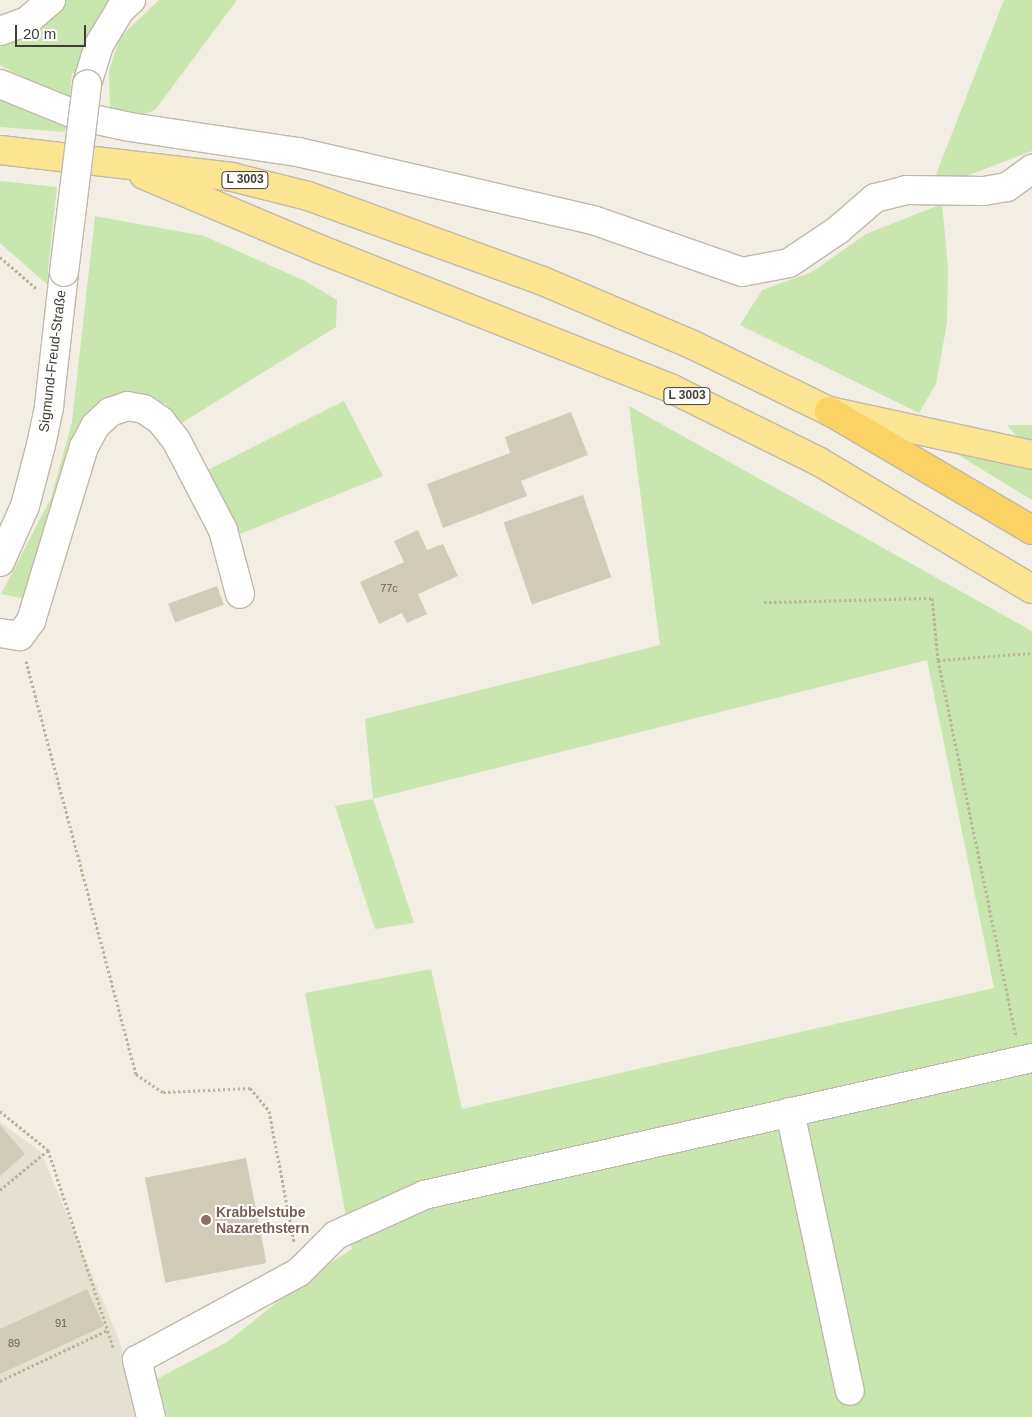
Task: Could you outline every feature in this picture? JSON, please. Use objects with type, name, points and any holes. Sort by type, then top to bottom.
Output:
[{"type":"highway","points":[[829,411],[1032,530]]},
{"type":"main road","name":"L 3003","points":[[0,150],[124,167],[232,177],[308,196],[361,213],[543,281],[693,345],[829,411],[1032,455]]},
{"type":"main road","name":"L 3003","points":[[124,167],[319,250],[672,389],[818,461],[1032,589]]},
{"type":"street","points":[[0,31],[27,21],[51,0]]},
{"type":"street","name":"Sigmund-Freud-Straße","points":[[0,562],[25,506],[49,406],[87,84],[99,45],[120,10],[131,0]]},
{"type":"street","points":[[0,84],[79,116],[130,128],[298,152],[593,220],[742,272],[788,263],[838,230],[875,198],[906,190],[984,191],[1007,187],[1032,169]]},
{"type":"street","points":[[10,634],[31,621],[84,447],[95,426],[110,412],[127,406],[144,408],[161,421],[176,440],[223,530],[240,594]]},
{"type":"street","points":[[151,1417],[137,1360],[299,1272],[336,1235],[424,1195],[971,1073],[1026,1059]]},
{"type":"street","points":[[790,1112],[850,1391]]},
{"type":"path","points":[[0,257],[59,309]]},
{"type":"path","points":[[764,602],[932,598],[938,660],[1026,1059]]},
{"type":"path","points":[[10,634],[136,1074],[163,1092],[250,1088],[270,1111],[299,1272]]},
{"type":"path","points":[[938,660],[1032,653]]},
{"type":"path","points":[[0,1111],[48,1150],[120,1366],[137,1360]]},
{"type":"path","points":[[0,1190],[48,1150]]},
{"type":"path","points":[[0,1381],[108,1330]]},
{"type":"shaded area","points":[[0,1122],[41,1152],[120,1342],[138,1417],[0,1417]]},
{"type":"green space","points":[[65,0],[114,0],[79,74],[72,73],[69,104],[0,65],[0,43],[31,30]]},
{"type":"green space","points":[[159,0],[237,0],[155,110],[131,119],[110,116],[109,71],[120,37]]},
{"type":"green space","points":[[1004,0],[1032,0],[1032,151],[930,190]]},
{"type":"green space","points":[[0,90],[66,124],[65,132],[0,127]]},
{"type":"green space","points":[[0,181],[57,187],[48,270],[50,287],[0,243]]},
{"type":"green space","points":[[942,204],[948,267],[947,323],[936,384],[919,413],[740,325],[762,290],[812,272],[866,234]]},
{"type":"green space","points":[[95,216],[204,236],[305,281],[337,300],[336,327],[180,424],[166,404],[138,394],[104,400],[26,599],[1,594],[51,498],[72,422]]},
{"type":"green space","points":[[344,401],[383,476],[223,541],[194,477]]},
{"type":"green space","points":[[629,406],[1032,631],[1032,1417],[167,1417],[157,1379],[227,1342],[310,1276],[352,1249],[305,993],[431,969],[462,1109],[994,988],[927,660],[373,799],[365,719],[660,645]]},
{"type":"green space","points":[[1007,425],[1032,425],[1032,454]]},
{"type":"green space","points":[[952,451],[1032,470],[1032,500]]},
{"type":"green space","points":[[373,799],[414,923],[375,929],[335,806]]},
{"type":"building","points":[[571,412],[588,455],[521,481],[527,496],[443,528],[427,484],[510,453],[505,437]]},
{"type":"building","points":[[583,495],[611,577],[532,605],[504,522]]},
{"type":"building","points":[[418,530],[427,550],[443,544],[458,576],[418,594],[427,614],[407,623],[402,613],[379,624],[360,582],[404,562],[394,541]]},
{"type":"building","points":[[217,586],[224,605],[175,623],[168,604]]},
{"type":"building","points":[[0,1125],[25,1154],[0,1176]]},
{"type":"building","name":"Krabbelstube Nazarethstern","points":[[246,1158],[266,1263],[165,1283],[145,1178]]},
{"type":"building","points":[[87,1289],[104,1326],[0,1374],[0,1329]]},
{"type":"place","name":"Krabbelstube Nazarethstern","points":[[206,1220]]}]
